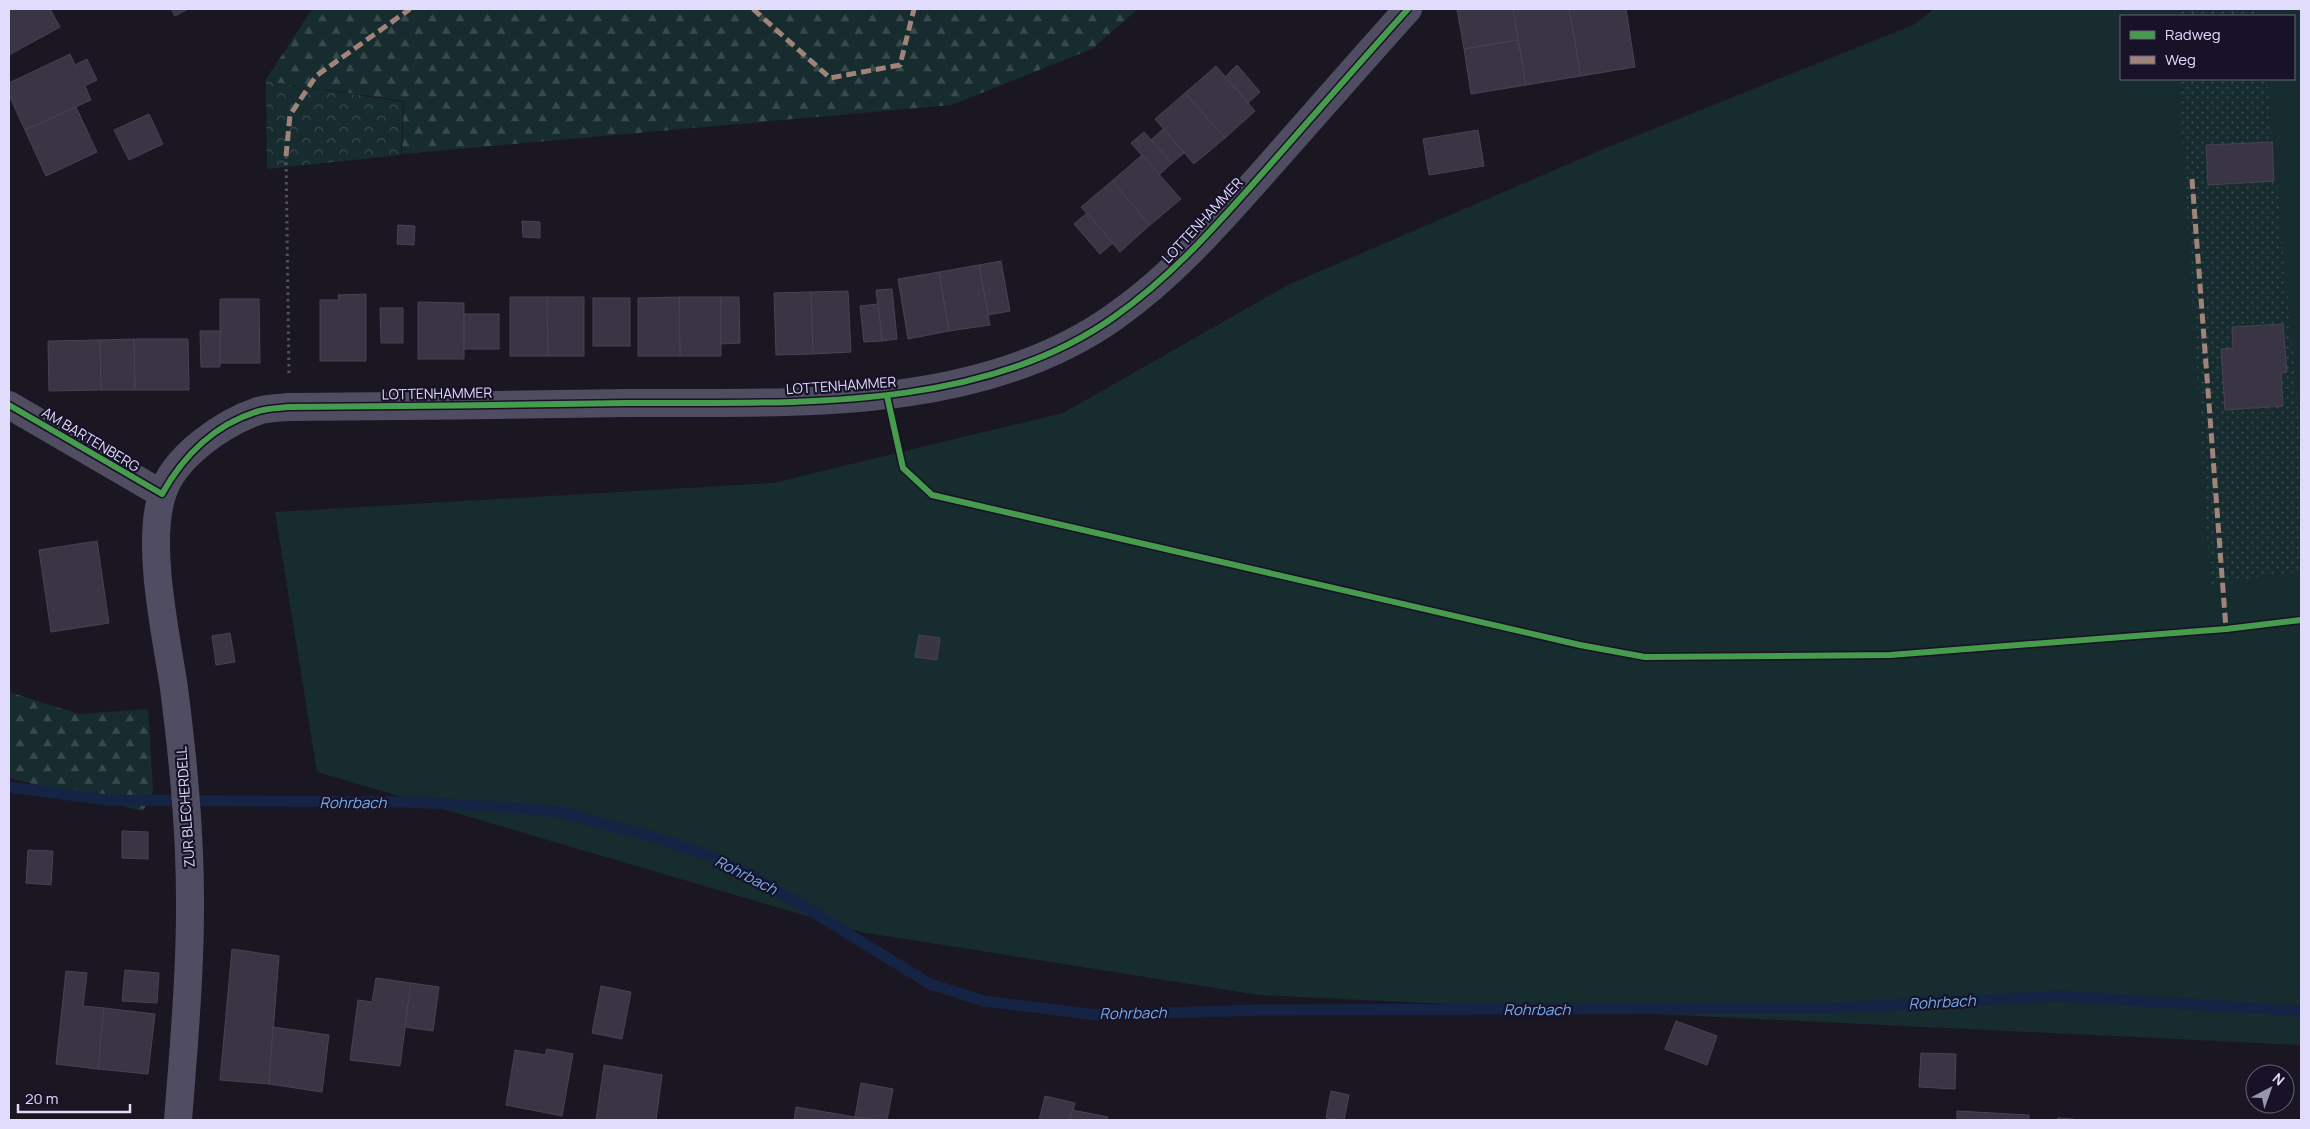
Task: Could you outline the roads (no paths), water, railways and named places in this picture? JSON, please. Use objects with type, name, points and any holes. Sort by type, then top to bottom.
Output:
[{"type":"street","name":"LOTTENHAMMER","points":[[162,494],[173,474],[199,444],[228,424],[260,410],[290,407],[760,402],[867,397],[948,386],[1001,373],[1069,344],[1112,319],[1163,280],[1208,234],[1408,9]]},
{"type":"street","name":"AM BARTENBERG","points":[[9,405],[162,494]]},
{"type":"street","name":"ZUR BLECHERDELL","points":[[162,494],[156,535],[157,572],[179,726],[189,854],[190,940],[178,1120]]},
{"type":"waterway","name":"Rohrbach","points":[[9,787],[107,800],[407,802],[561,812],[653,837],[707,855],[754,876],[930,984],[984,1001],[1098,1015],[1261,1010],[1831,1008],[2059,996],[2301,1011]]}]
